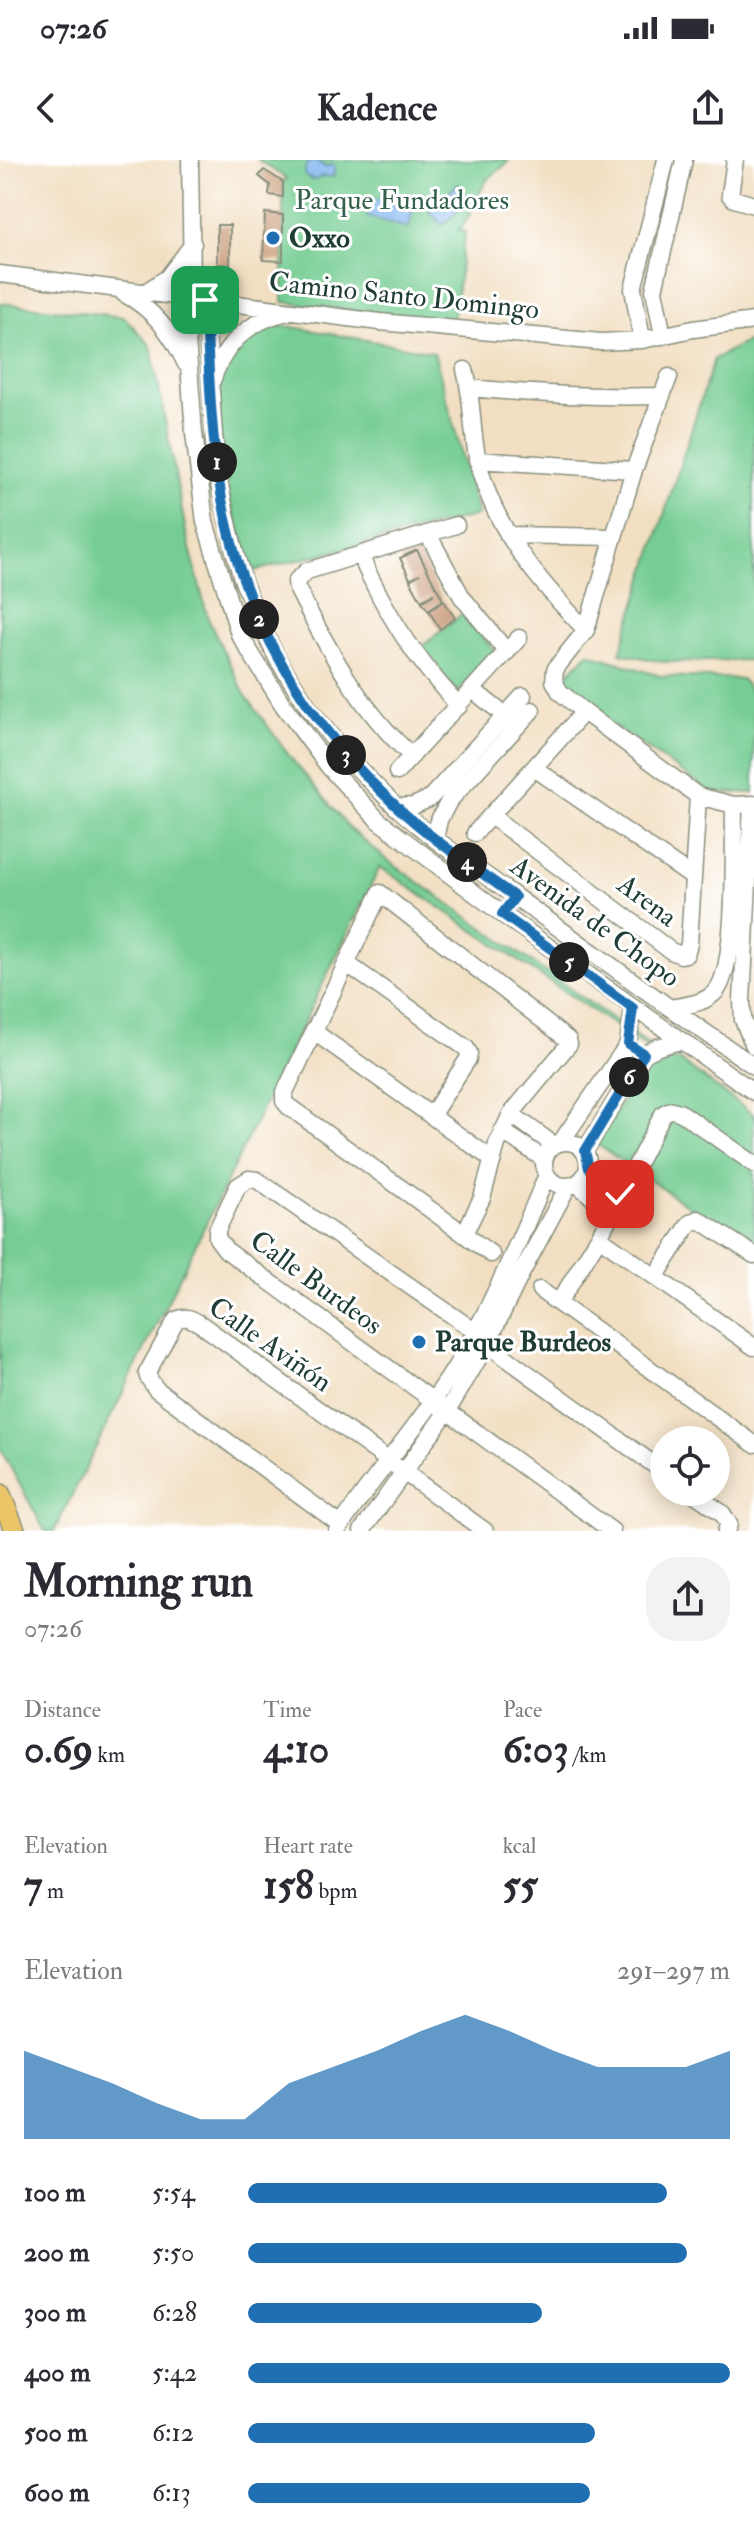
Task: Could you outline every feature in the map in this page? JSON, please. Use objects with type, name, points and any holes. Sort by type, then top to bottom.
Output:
[{"type":"main road","points":[[0,1494],[15,1531]]},
{"type":"street","points":[[184,298],[192,280],[190,160]]},
{"type":"street","points":[[642,340],[633,289],[666,160]]},
{"type":"street","points":[[663,336],[654,290],[684,160]]},
{"type":"street","points":[[735,160],[730,195],[754,205]]},
{"type":"street","points":[[144,293],[167,278],[193,244]]},
{"type":"street","name":"Camino Santo Domingo","points":[[0,274],[380,322],[601,342],[642,340],[754,321]]},
{"type":"street","points":[[192,280],[205,300]]},
{"type":"street","points":[[110,287],[156,315],[190,374]]},
{"type":"street","name":"Avenida de Chopo","points":[[184,298],[194,433],[205,522],[239,634],[283,705],[329,767],[379,821],[502,914],[754,1092]]},
{"type":"street","name":"Avenida de Chopo","points":[[205,300],[219,483],[243,581],[278,660],[309,708],[349,759],[396,807],[435,839],[754,1066]]},
{"type":"street","points":[[210,386],[221,358],[236,338],[261,321],[299,311]]},
{"type":"street","points":[[465,370],[470,388],[477,460],[508,535],[536,575],[586,630]]},
{"type":"street","points":[[669,377],[634,470],[586,630],[555,670],[554,681],[560,692],[584,712],[698,796],[734,805],[753,804],[744,878],[723,982],[705,1000],[670,1008]]},
{"type":"street","points":[[470,388],[616,397],[660,396]]},
{"type":"street","points":[[477,460],[634,470]]},
{"type":"street","points":[[412,756],[384,727],[350,682],[322,639],[296,581],[307,571],[456,525]]},
{"type":"street","points":[[428,534],[462,597],[507,652]]},
{"type":"street","points":[[508,535],[614,537]]},
{"type":"street","points":[[360,555],[378,596],[401,636],[428,673],[459,706]]},
{"type":"street","points":[[397,772],[519,638]]},
{"type":"street","points":[[477,687],[519,712]]},
{"type":"street","points":[[396,807],[413,806],[429,799],[519,712]]},
{"type":"street","points":[[435,839],[439,820],[449,801],[519,712]]},
{"type":"street","points":[[475,833],[584,712]]},
{"type":"street","points":[[534,768],[692,877]]},
{"type":"street","name":"Arena","points":[[491,816],[671,951],[681,955],[686,954],[689,944],[698,796]]},
{"type":"street","points":[[734,805],[744,878],[743,1020],[754,1046]]},
{"type":"street","points":[[464,1234],[482,1198],[502,1131],[511,1114],[569,1044],[565,1036],[380,893],[313,1031],[284,1094],[284,1101],[491,1254]]},
{"type":"street","points":[[502,914],[515,897]]},
{"type":"street","points":[[346,963],[469,1053],[431,1116]]},
{"type":"street","points":[[362,1531],[403,1472],[482,1338],[514,1271],[552,1155],[628,1044],[633,1008]]},
{"type":"street","points":[[313,1031],[493,1160]]},
{"type":"street","points":[[620,1194],[589,1168],[585,1151],[644,1054],[680,1041]]},
{"type":"street","points":[[628,1044],[644,1054]]},
{"type":"street","points":[[559,1302],[599,1237],[663,1114],[668,1110],[683,1114],[754,1164]]},
{"type":"street","points":[[511,1114],[552,1155],[560,1186],[573,1185],[610,1212]]},
{"type":"street","points":[[502,1131],[552,1155]]},
{"type":"street","points":[[552,1155],[570,1142],[585,1151]]},
{"type":"street","points":[[514,1271],[573,1185],[585,1177],[589,1168]]},
{"type":"street","name":"Calle Burdeos","points":[[441,1405],[221,1245],[217,1230],[238,1186],[249,1179],[257,1180],[482,1338]]},
{"type":"street","points":[[656,1276],[695,1219],[702,1220],[754,1255]]},
{"type":"street","points":[[599,1237],[754,1347]]},
{"type":"street","points":[[540,1290],[754,1444]]},
{"type":"street","name":"Calle Aviñón","points":[[339,1528],[156,1389],[147,1373],[170,1328],[183,1317],[202,1325],[388,1462]]},
{"type":"street","points":[[482,1338],[650,1462]]},
{"type":"street","points":[[339,1528],[388,1462],[441,1405]]},
{"type":"street","points":[[441,1405],[612,1531]]},
{"type":"street","points":[[388,1462],[485,1531]]},
{"type":"street","points":[[712,1506],[722,1513],[729,1524],[726,1531]]},
{"type":"green space","name":"Parque Fundadores","points":[[258,160],[509,160],[485,183],[459,230],[465,232],[453,323],[283,302],[283,182],[287,179]]},
{"type":"green space","points":[[0,303],[124,317],[151,346],[186,532],[208,619],[244,693],[290,757],[349,828],[387,860],[672,1061],[679,1060],[754,1115],[754,1250],[595,1143],[648,1064],[667,1061],[380,867],[54,1531],[45,1531],[0,1448]]},
{"type":"green space","points":[[287,326],[434,352],[478,515],[254,571],[230,503],[221,445],[217,378],[224,363],[246,342],[264,329]]},
{"type":"green space","points":[[746,342],[754,343],[754,660],[663,662],[620,653],[714,359]]},
{"type":"green space","points":[[462,614],[496,652],[458,692],[419,649]]},
{"type":"green space","points":[[588,653],[660,676],[742,679],[754,697],[754,793],[712,793],[568,694],[561,681]]},
{"type":"water","points":[[315,161],[326,167],[332,164],[335,167],[333,177],[308,178],[306,168],[309,162]]},
{"type":"water","points":[[458,184],[471,199],[442,225],[429,211]]},
{"type":"water","points":[[371,197],[413,208],[409,228],[367,217]]},
{"type":"building","points":[[264,170],[283,182],[283,197],[269,195],[270,185],[259,176]]},
{"type":"building","name":"Oxxo","points":[[265,213],[283,215],[283,261],[263,260]]},
{"type":"building","points":[[217,225],[230,225],[230,265],[217,264]]},
{"type":"building","points":[[417,550],[443,600],[428,610],[422,602],[434,594],[421,600],[410,580],[420,574],[410,579],[400,558]]},
{"type":"building","points":[[444,601],[455,618],[440,629],[429,611]]},
{"type":"place","name":"Oxxo","points":[[273,238]]},
{"type":"place","name":"Parque Burdeos","points":[[419,1342]]},
{"type":"route","points":[[205,300],[219,483],[243,581],[278,660],[309,708],[349,759],[396,807],[515,897],[502,914],[633,1008],[628,1044],[644,1054],[585,1151],[589,1168],[620,1194]]}]
